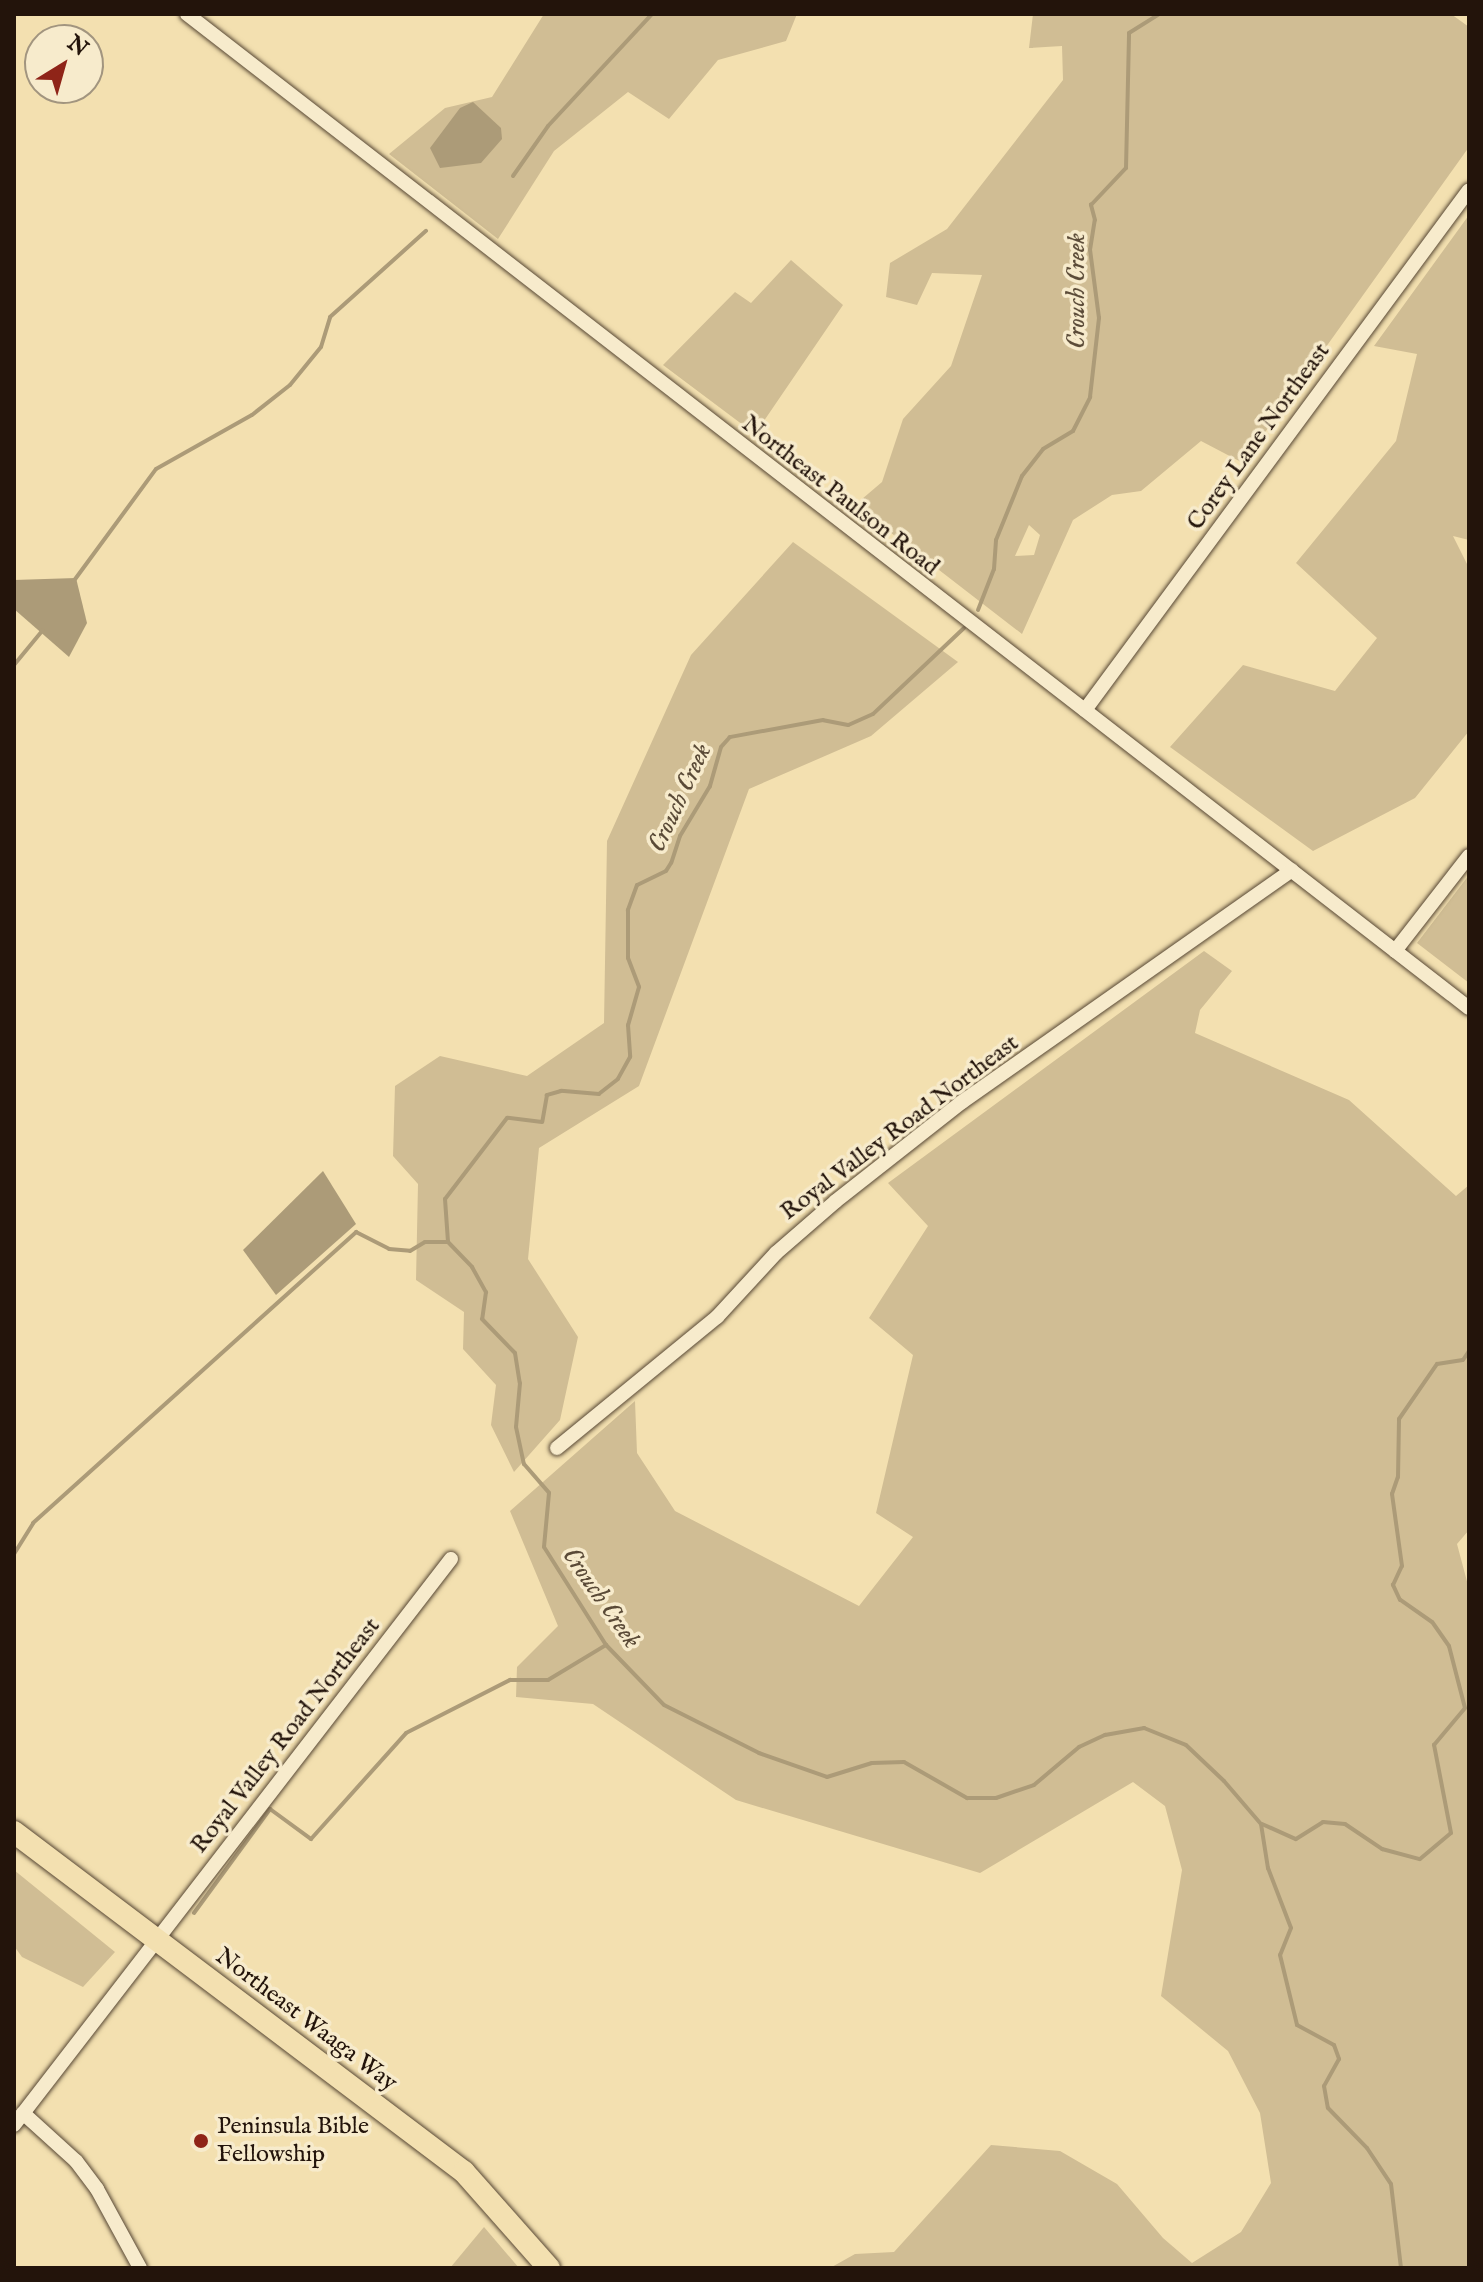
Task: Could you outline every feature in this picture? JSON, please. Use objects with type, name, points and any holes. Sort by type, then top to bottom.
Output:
[{"type":"highway","name":"Northeast Waaga Way","points":[[14,1832],[464,2172],[549,2268]]},
{"type":"street","name":"Northeast Paulson Road","points":[[187,14],[1469,1008]]},
{"type":"street","name":"Corey Lane Northeast","points":[[1085,710],[1469,190]]},
{"type":"street","points":[[1395,951],[1469,856]]},
{"type":"street","name":"Royal Valley Road Northeast","points":[[557,1448],[717,1317],[776,1253],[827,1208],[962,1102],[1292,870]]},
{"type":"street","name":"Royal Valley Road Northeast","points":[[19,2119],[451,1559]]},
{"type":"street","points":[[19,2119],[76,2161],[97,2189],[132,2265]]},
{"type":"shaded area","points":[[544,14],[797,14],[786,41],[718,60],[669,119],[628,92],[554,151],[498,239],[389,154],[445,108],[492,97]]},
{"type":"shaded area","points":[[1033,14],[1451,14],[1469,27],[1469,147],[1243,463],[1201,441],[1141,491],[1112,495],[1073,520],[1022,634],[855,505],[882,482],[903,419],[951,366],[982,275],[932,273],[917,305],[886,297],[890,263],[947,229],[1063,80],[1062,46],[1029,48]],"holes":[[[1029,525],[1040,535],[1034,555],[1015,556]]]},
{"type":"shaded area","points":[[473,102],[501,128],[502,139],[481,163],[440,168],[430,148],[460,108]]},
{"type":"shaded area","points":[[1469,215],[1469,540],[1453,536],[1469,568],[1469,731],[1415,798],[1313,851],[1170,747],[1243,665],[1335,691],[1377,638],[1296,563],[1396,441],[1417,354],[1374,346]]},
{"type":"shaded area","points":[[791,260],[843,305],[755,434],[663,365],[735,292],[751,303]]},
{"type":"shaded area","points":[[793,542],[958,662],[871,736],[749,789],[639,1086],[539,1148],[528,1259],[578,1337],[560,1420],[514,1472],[491,1425],[496,1385],[463,1349],[464,1312],[416,1280],[418,1184],[393,1156],[395,1086],[440,1056],[527,1076],[604,1023],[607,841],[691,655]]},
{"type":"shaded area","points":[[76,578],[87,623],[69,657],[14,609],[14,580]]},
{"type":"shaded area","points":[[1469,875],[1469,983],[1417,943]]},
{"type":"shaded area","points":[[1204,951],[1232,971],[1200,1010],[1195,1033],[1349,1100],[1456,1196],[1469,1185],[1469,1530],[1457,1544],[1469,1589],[1469,2268],[830,2268],[855,2254],[894,2252],[991,2145],[1060,2151],[1117,2184],[1163,2238],[1192,2263],[1241,2232],[1271,2183],[1260,2113],[1228,2051],[1161,1996],[1182,1870],[1165,1806],[1133,1782],[980,1873],[736,1800],[593,1704],[516,1697],[517,1667],[558,1626],[510,1511],[635,1401],[637,1453],[675,1511],[859,1606],[913,1537],[876,1513],[913,1355],[869,1318],[928,1226],[888,1183]]},
{"type":"shaded area","points":[[323,1171],[356,1224],[276,1295],[243,1250]]},
{"type":"shaded area","points":[[14,1870],[115,1952],[83,1987],[22,1957],[14,1946]]},
{"type":"shaded area","points":[[484,2227],[519,2268],[450,2268]]},
{"type":"waterway","points":[[513,176],[548,126],[652,14]]},
{"type":"waterway","name":"Crouch Creek","points":[[978,610],[994,569],[996,540],[1022,476],[1043,449],[1073,431],[1090,397],[1099,318],[1090,250],[1095,220],[1091,205],[1126,168],[1129,33],[1160,14]]},
{"type":"waterway","points":[[73,582],[156,469],[252,415],[290,385],[321,347],[330,317],[426,231]]},
{"type":"waterway","name":"Crouch Creek","points":[[964,628],[873,714],[848,725],[823,720],[730,737],[721,747],[710,786],[680,836],[671,863],[666,871],[637,885],[628,910],[628,958],[639,987],[628,1025],[630,1057],[618,1079],[599,1094],[561,1091],[547,1095],[542,1122],[507,1118],[445,1199],[448,1242],[472,1267],[486,1292],[482,1319],[515,1353],[520,1383],[516,1427],[524,1464],[549,1493],[544,1547],[606,1645],[664,1705],[759,1753],[827,1777],[872,1763],[904,1762],[967,1798],[996,1798],[1034,1785],[1079,1747],[1105,1735],[1144,1728],[1186,1745],[1224,1781],[1261,1824],[1268,1868],[1291,1928],[1280,1955],[1297,2025],[1334,2045],[1339,2059],[1324,2086],[1328,2108],[1367,2148],[1391,2184],[1401,2268]]},
{"type":"waterway","points":[[14,665],[43,630]]},
{"type":"waterway","points":[[14,1554],[33,1523],[356,1232],[389,1249],[410,1251],[425,1242],[448,1242]]},
{"type":"waterway","points":[[1262,1824],[1296,1839],[1323,1822],[1345,1824],[1382,1849],[1420,1859],[1451,1833],[1434,1745],[1465,1708],[1449,1646],[1432,1622],[1400,1600],[1393,1585],[1402,1566],[1392,1494],[1398,1477],[1399,1419],[1437,1364],[1463,1360],[1469,1351]]},
{"type":"waterway","points":[[194,1913],[270,1809],[311,1839],[406,1733],[510,1680],[548,1680],[606,1645]]},
{"type":"place","name":"Peninsula Bible Fellowship","points":[[201,2141]]}]
